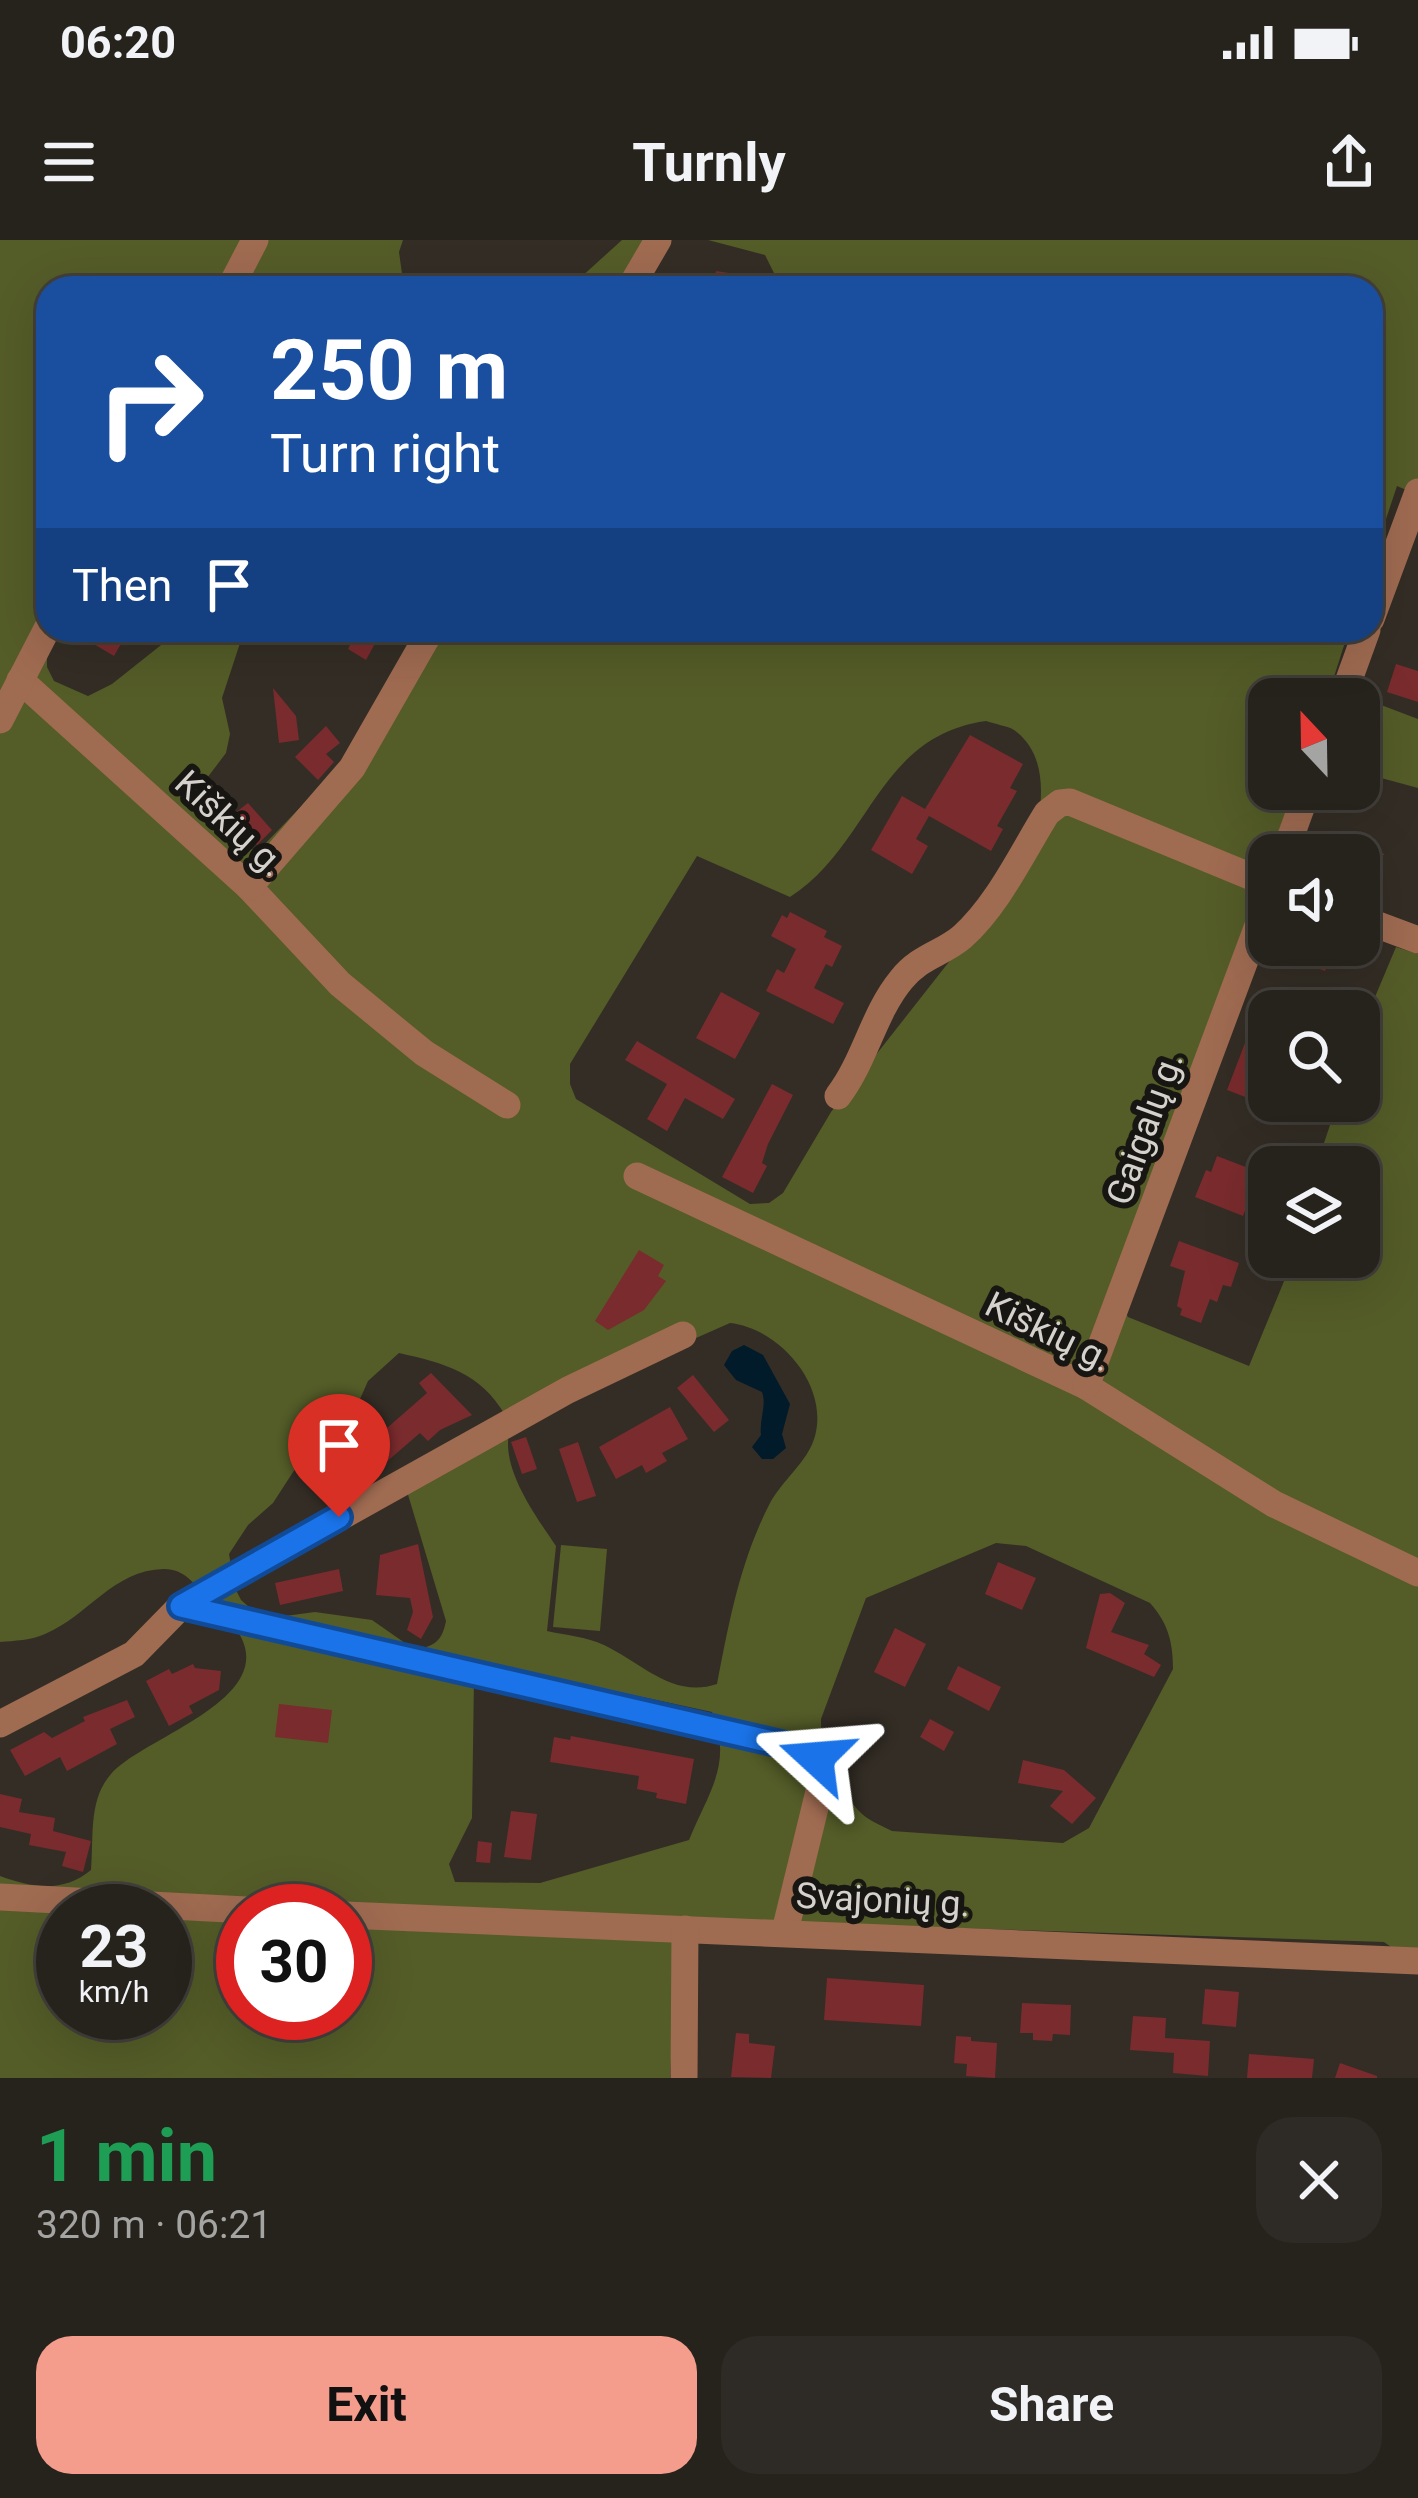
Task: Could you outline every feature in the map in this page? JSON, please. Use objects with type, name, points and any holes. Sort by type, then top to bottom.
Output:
[{"type":"street","points":[[236,276],[255,240]]},
{"type":"street","points":[[637,276],[658,240]]},
{"type":"street","points":[[1383,587],[1418,492]]},
{"type":"street","points":[[0,720],[40,642]]},
{"type":"street","points":[[249,887],[352,768],[424,642]]},
{"type":"street","points":[[1350,678],[1363,642]]},
{"type":"street","name":"Kiškių g.","points":[[20,680],[249,887],[340,984],[424,1053],[507,1105]]},
{"type":"street","points":[[838,1096],[902,979],[919,962],[964,936],[993,900],[1047,813],[1060,803],[1070,802],[1248,875]]},
{"type":"street","points":[[1380,926],[1418,940]]},
{"type":"street","name":"Gaigalų g.","points":[[1086,1386],[1248,952]]},
{"type":"street","name":"Kiškių g.","points":[[637,1176],[1086,1386],[1274,1504],[1418,1574]]},
{"type":"street","points":[[0,1724],[134,1654],[181,1606],[568,1390],[683,1335]]},
{"type":"street","points":[[181,1606],[807,1750],[821,1768],[822,1778],[785,1931]]},
{"type":"street","points":[[0,1897],[216,1908]]},
{"type":"street","name":"Svajonių g.","points":[[372,1916],[1418,1961]]},
{"type":"street","points":[[684,2078],[685,1929]]},
{"type":"green space","points":[[0,240],[403,240],[399,252],[402,276],[36,276],[36,642],[47,642],[47,667],[54,681],[88,696],[112,684],[165,642],[240,642],[222,698],[230,734],[226,753],[195,794],[210,824],[239,846],[260,849],[345,761],[407,642],[1345,642],[1334,678],[1248,678],[1248,810],[1296,810],[1286,834],[1248,834],[1248,934],[1112,1287],[1128,1317],[1249,1366],[1285,1278],[1380,1278],[1380,1146],[1323,1146],[1331,1122],[1380,1122],[1378,990],[1396,947],[1418,954],[1418,1966],[1384,1942],[678,1919],[670,2078],[0,2078],[0,1876],[36,1885],[36,2040],[192,2040],[192,1884],[63,1884],[91,1870],[95,1807],[111,1774],[225,1697],[241,1677],[246,1656],[228,1619],[188,1578],[164,1569],[146,1571],[115,1585],[45,1634],[0,1642]],"holes":[[[986,721],[1011,729],[1027,742],[1040,774],[1037,828],[1029,860],[831,1112],[783,1193],[769,1203],[750,1204],[576,1099],[570,1064],[697,856],[790,897],[839,850],[897,770],[921,748],[950,731]],[[730,1323],[766,1335],[796,1362],[814,1397],[815,1436],[774,1496],[750,1548],[717,1684],[686,1687],[658,1677],[604,1645],[547,1631],[556,1546],[514,1475],[508,1444],[510,1429],[599,1381]],[[399,1353],[460,1372],[485,1389],[505,1415],[406,1488],[446,1621],[440,1638],[415,1650],[372,1620],[315,1612],[270,1618],[257,1614],[235,1588],[229,1554],[248,1525],[273,1503],[308,1449],[353,1415],[368,1381]],[[996,1543],[1026,1546],[1150,1603],[1170,1642],[1173,1669],[1089,1828],[1063,1843],[892,1831],[862,1814],[844,1791],[822,1730],[821,1719],[866,1598]],[[489,1664],[712,1712],[719,1762],[689,1840],[540,1883],[455,1882],[449,1864],[472,1818],[474,1678]]]},
{"type":"green space","points":[[622,240],[651,240],[630,276],[582,276]]},
{"type":"green space","points":[[708,240],[1418,240],[1418,495],[1397,486],[1383,528],[1383,276],[776,276],[765,255]]},
{"type":"green space","points":[[1380,705],[1418,719],[1418,788],[1380,778]]},
{"type":"green space","points":[[561,1545],[607,1549],[600,1631],[553,1627]]},
{"type":"water","points":[[744,1345],[763,1355],[790,1404],[782,1434],[786,1448],[773,1459],[762,1459],[752,1447],[761,1435],[762,1392],[736,1380],[724,1365],[732,1351]]},
{"type":"building","points":[[90,642],[122,642],[114,656]]},
{"type":"building","points":[[352,642],[376,642],[366,660],[348,649]]},
{"type":"building","points":[[1396,664],[1418,671],[1418,702],[1387,692]]},
{"type":"building","points":[[273,688],[296,716],[299,740],[279,743]]},
{"type":"building","points":[[326,726],[340,743],[326,754],[334,762],[318,780],[295,757]]},
{"type":"building","points":[[970,735],[1023,764],[1010,788],[1017,791],[997,826],[1003,829],[991,851],[929,816],[916,839],[928,846],[912,874],[871,850],[902,796],[925,809]]},
{"type":"building","points":[[248,803],[272,830],[257,845],[248,836],[242,843],[222,823]]},
{"type":"building","points":[[790,912],[827,931],[824,937],[842,946],[814,988],[844,1003],[833,1024],[766,991],[777,969],[784,973],[796,949],[771,936],[782,915],[787,918]]},
{"type":"building","points":[[721,992],[760,1013],[735,1059],[696,1038]]},
{"type":"building","points":[[637,1041],[735,1099],[723,1119],[685,1098],[667,1131],[647,1119],[667,1084],[625,1060]]},
{"type":"building","points":[[1248,1044],[1248,1098],[1227,1090]]},
{"type":"building","points":[[772,1084],[793,1095],[768,1144],[762,1163],[767,1166],[753,1193],[722,1177]]},
{"type":"building","points":[[1217,1156],[1248,1168],[1248,1203],[1243,1216],[1195,1197],[1206,1170],[1211,1172]]},
{"type":"building","points":[[1179,1241],[1239,1263],[1231,1287],[1223,1285],[1217,1302],[1210,1299],[1201,1323],[1180,1315],[1182,1309],[1177,1306],[1185,1271],[1170,1266]]},
{"type":"building","points":[[639,1250],[664,1265],[658,1276],[666,1281],[644,1310],[608,1330],[595,1321]]},
{"type":"building","points":[[431,1373],[472,1415],[428,1441],[420,1433],[384,1464],[360,1437],[380,1419],[387,1428],[427,1393],[419,1383]]},
{"type":"building","points":[[693,1375],[729,1420],[714,1432],[677,1388]]},
{"type":"building","points":[[670,1407],[688,1439],[662,1453],[667,1461],[646,1473],[642,1465],[616,1479],[599,1447]]},
{"type":"building","points":[[526,1437],[537,1469],[522,1474],[511,1442]]},
{"type":"building","points":[[578,1442],[596,1496],[577,1502],[559,1449]]},
{"type":"building","points":[[418,1544],[433,1617],[421,1639],[407,1630],[413,1612],[410,1598],[376,1595],[380,1555]]},
{"type":"building","points":[[998,1562],[1036,1578],[1022,1610],[985,1594]]},
{"type":"building","points":[[339,1569],[343,1591],[280,1605],[275,1583]]},
{"type":"building","points":[[1110,1593],[1125,1603],[1111,1632],[1149,1645],[1144,1654],[1161,1665],[1154,1677],[1086,1648],[1100,1594]]},
{"type":"building","points":[[895,1628],[926,1644],[905,1687],[874,1672]]},
{"type":"building","points":[[193,1664],[221,1671],[219,1690],[189,1706],[193,1713],[169,1726],[146,1681]]},
{"type":"building","points":[[958,1666],[1001,1687],[989,1711],[947,1689]]},
{"type":"building","points":[[127,1700],[135,1717],[110,1729],[117,1744],[67,1771],[60,1757],[25,1776],[10,1750],[44,1732],[52,1738],[85,1721],[83,1717]]},
{"type":"building","points":[[279,1704],[332,1710],[328,1743],[275,1737]]},
{"type":"building","points":[[930,1719],[954,1732],[944,1751],[920,1737]]},
{"type":"building","points":[[571,1736],[694,1759],[686,1804],[637,1789],[639,1776],[550,1762],[554,1737],[570,1740]]},
{"type":"building","points":[[1023,1760],[1064,1770],[1096,1798],[1072,1824],[1050,1806],[1063,1791],[1018,1783]]},
{"type":"building","points":[[0,1794],[22,1799],[19,1812],[55,1818],[53,1831],[91,1841],[83,1872],[62,1866],[66,1852],[29,1845],[31,1834],[0,1827]]},
{"type":"building","points":[[511,1811],[537,1814],[531,1860],[504,1857]]},
{"type":"building","points":[[478,1841],[492,1843],[490,1863],[476,1862]]},
{"type":"building","points":[[827,1978],[924,1985],[921,2026],[824,2020]]},
{"type":"building","points":[[1205,1989],[1239,1992],[1236,2027],[1202,2024]]},
{"type":"building","points":[[1022,2003],[1071,2005],[1070,2035],[1053,2034],[1052,2041],[1033,2040],[1033,2033],[1020,2033]]},
{"type":"building","points":[[1133,2016],[1166,2018],[1165,2038],[1210,2041],[1208,2076],[1173,2073],[1174,2053],[1130,2050]]},
{"type":"building","points":[[736,2033],[749,2034],[749,2043],[775,2046],[771,2078],[731,2077]]},
{"type":"building","points":[[956,2036],[997,2043],[995,2078],[966,2076],[967,2064],[954,2063]]},
{"type":"building","points":[[1249,2054],[1314,2059],[1312,2078],[1247,2078]]},
{"type":"building","points":[[1340,2063],[1377,2076],[1377,2078],[1335,2078]]},
{"type":"route","points":[[339,1517],[181,1606],[807,1750],[816,1758]]}]
